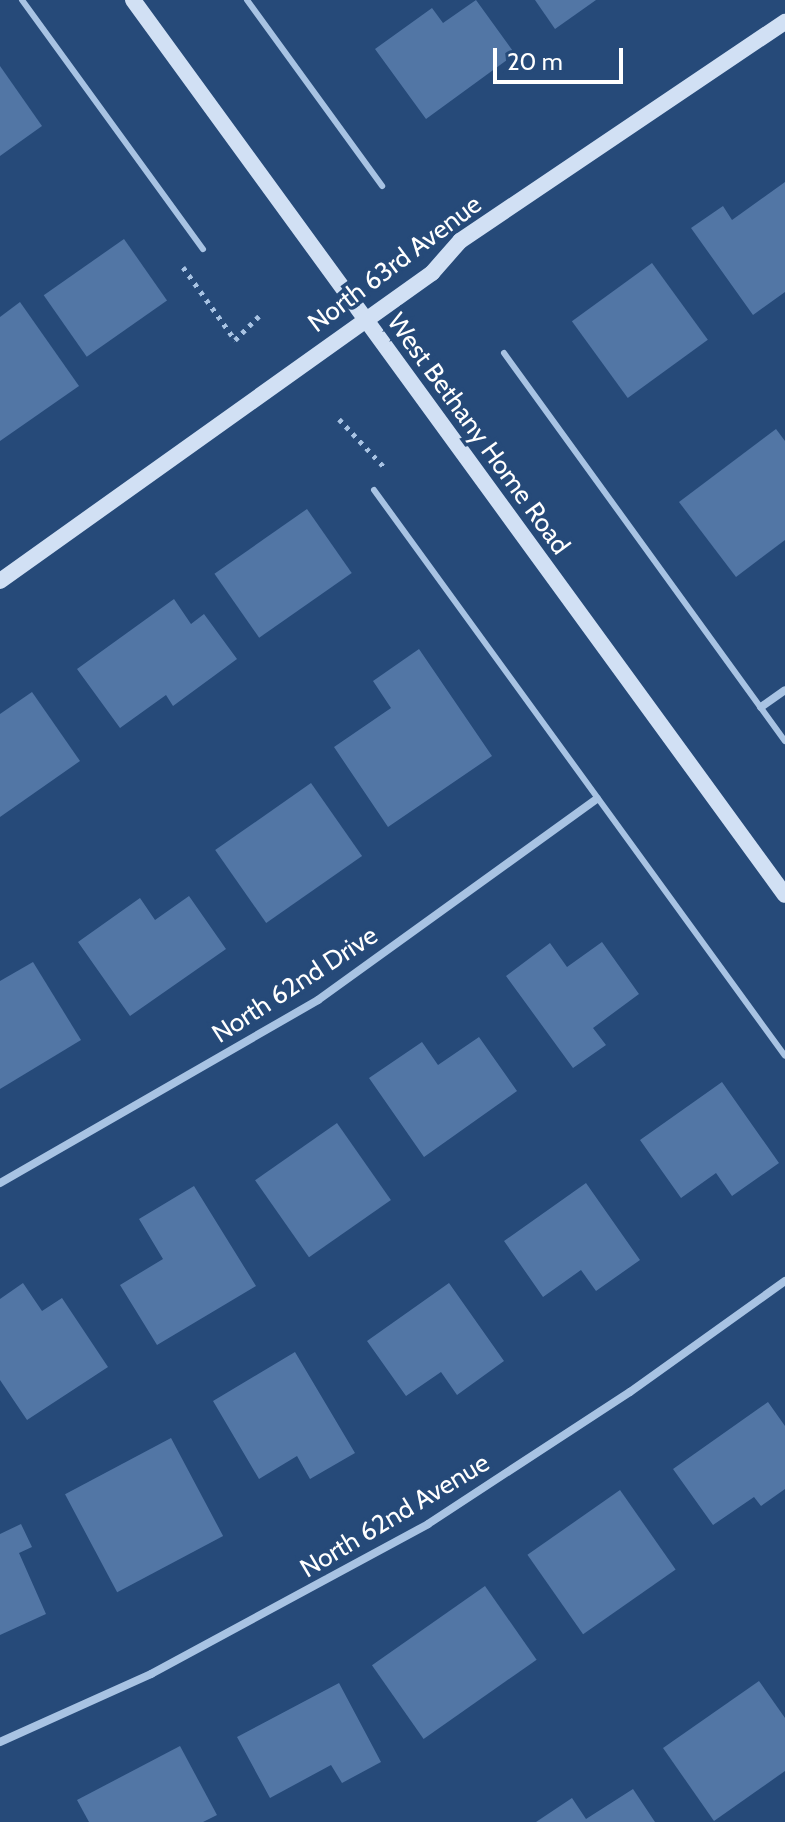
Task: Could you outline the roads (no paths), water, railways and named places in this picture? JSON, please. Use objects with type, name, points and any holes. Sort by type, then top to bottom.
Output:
[{"type":"main road","name":"West Bethany Home Road","points":[[133,0],[785,895]]},
{"type":"main road","name":"North 63rd Avenue","points":[[0,581],[432,273],[460,241],[582,164],[785,22]]},
{"type":"street","points":[[761,707],[785,690]]},
{"type":"street","name":"North 62nd Drive","points":[[0,1183],[318,1000],[597,799]]},
{"type":"street","name":"North 62nd Avenue","points":[[0,1742],[151,1674],[428,1524],[785,1281]]},
{"type":"lane","points":[[22,0],[203,249]]},
{"type":"lane","points":[[247,0],[382,186]]},
{"type":"lane","points":[[504,353],[785,741]]},
{"type":"lane","points":[[374,490],[785,1056]]}]
